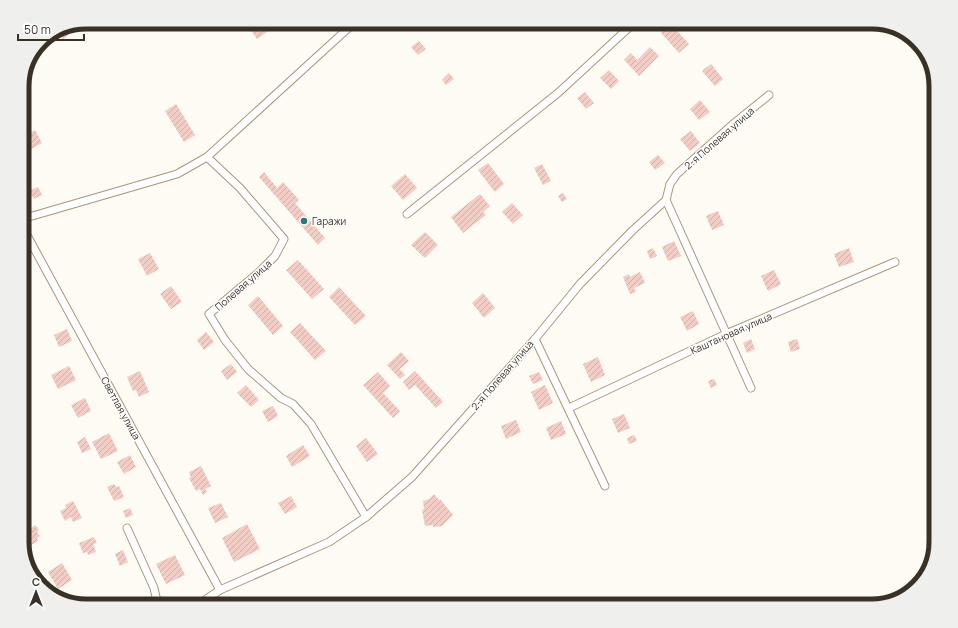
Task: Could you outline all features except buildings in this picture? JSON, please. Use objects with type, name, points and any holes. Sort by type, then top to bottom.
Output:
[{"type":"street","points":[[407,214],[558,92],[627,29]]},
{"type":"street","points":[[29,217],[177,174],[207,157],[345,30]]},
{"type":"street","name":"2-я Полевая улица","points":[[206,599],[220,590],[329,542],[366,517],[412,478],[534,339],[580,284],[632,231],[666,200],[670,184],[677,174],[732,125],[769,95]]},
{"type":"street","name":"Полевая улица","points":[[207,157],[240,188],[284,239],[275,256],[257,274],[209,314],[225,340],[248,369],[281,398],[293,404],[311,424],[366,517]]},
{"type":"street","points":[[666,200],[751,388]]},
{"type":"street","name":"Светлая улица","points":[[29,239],[220,590]]},
{"type":"street","name":"Каштановая улица","points":[[569,408],[726,334],[895,262]]},
{"type":"street","points":[[534,339],[569,408],[605,486]]},
{"type":"street","points":[[127,528],[154,588],[156,599]]},
{"type":"place","name":"Гаражи","points":[[304,221]]}]
